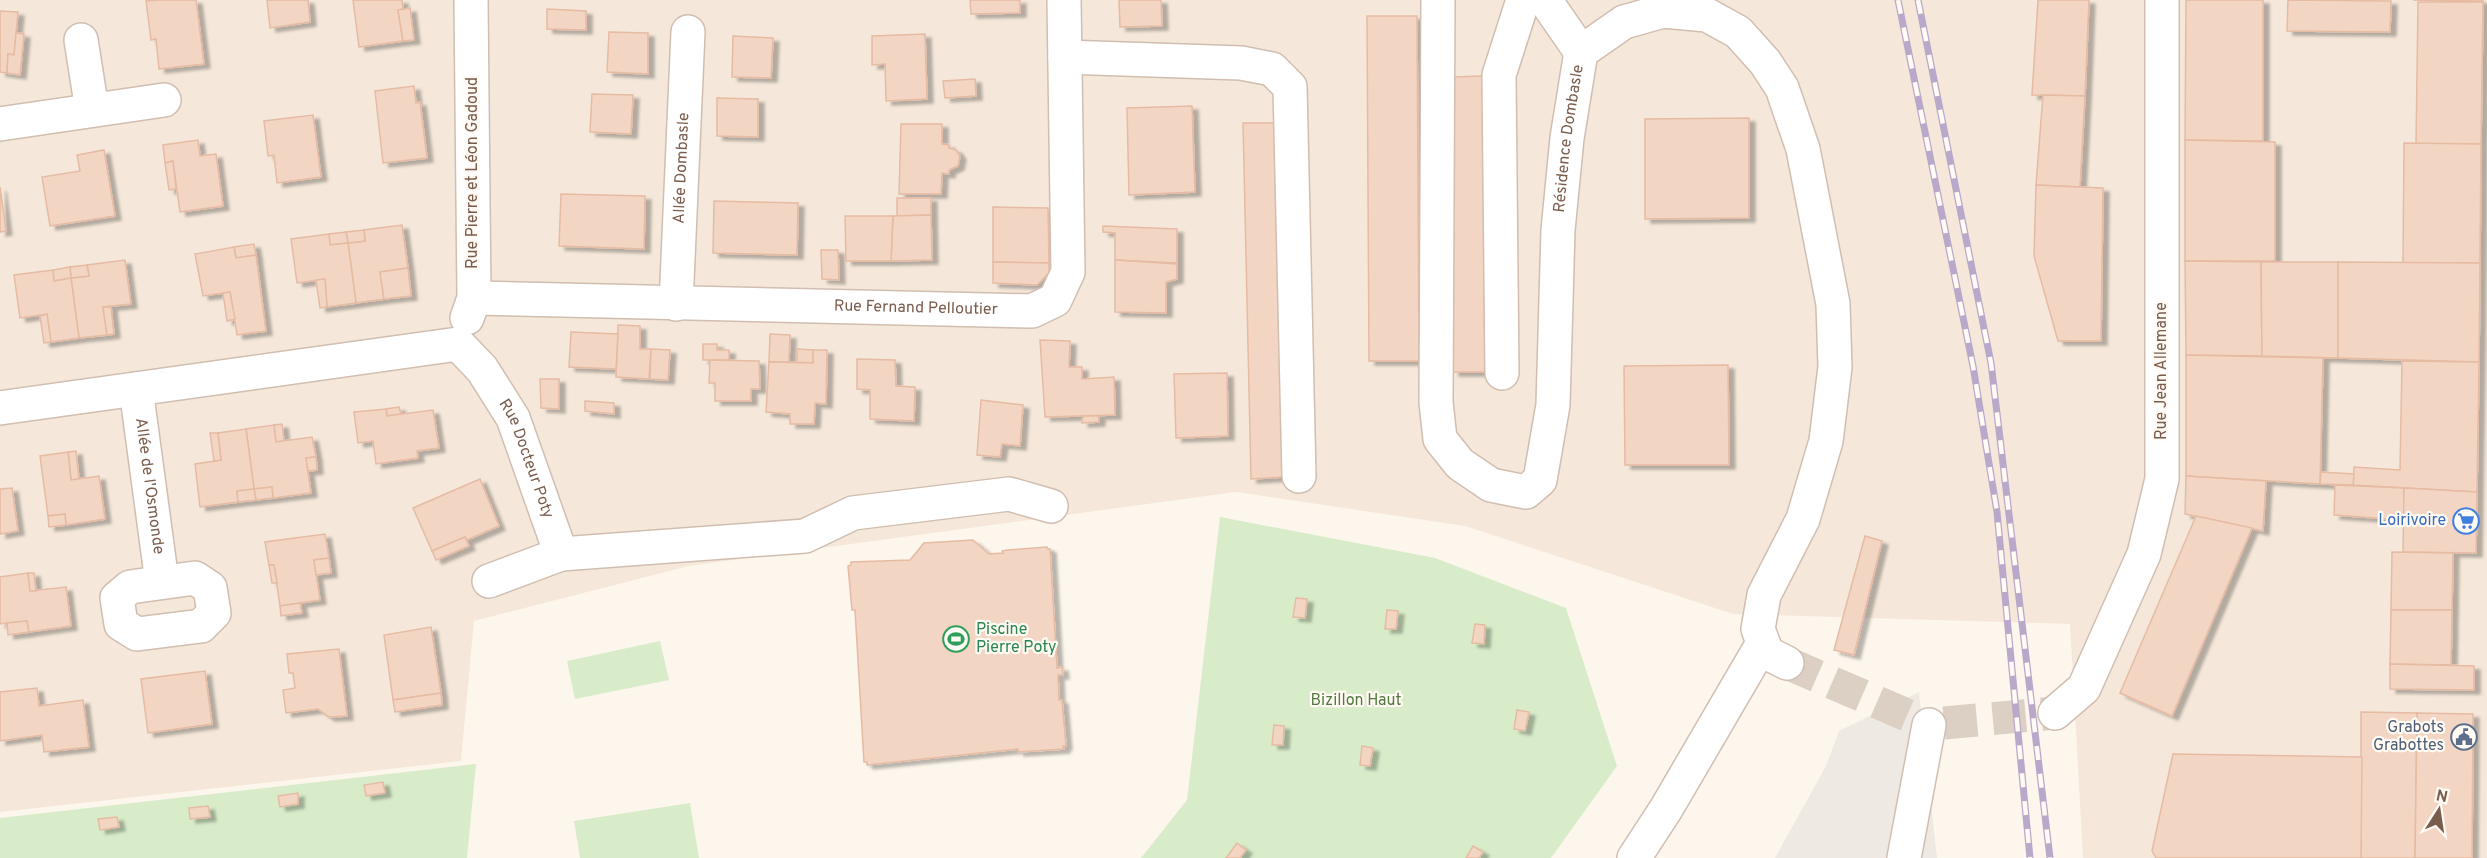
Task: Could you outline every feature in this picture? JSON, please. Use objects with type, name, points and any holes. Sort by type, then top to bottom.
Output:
[{"type":"street","name":"Rue Pierre et Léon Gadoud","points":[[458,344],[474,298],[471,0]]},
{"type":"street","name":"Rue Fernand Pelloutier","points":[[474,298],[1032,311],[1055,300],[1068,272],[1064,0]]},
{"type":"street","name":"Résidence Dombasle","points":[[1438,0],[1436,402],[1440,439],[1460,464],[1491,485],[1526,492],[1540,480],[1553,405],[1558,230],[1567,138],[1581,52],[1624,22],[1663,11],[1707,15],[1738,32],[1765,62],[1782,88],[1803,149],[1833,304],[1835,366],[1826,441],[1803,519],[1764,595],[1758,629],[1775,653],[1634,858]]},
{"type":"street","points":[[1502,373],[1499,75],[1523,0]]},
{"type":"street","points":[[1545,0],[1581,52]]},
{"type":"street","name":"Rue Jean Allemane","points":[[2055,713],[2084,688],[2144,554],[2162,479],[2161,2]]},
{"type":"street","name":"Allée Dombasle","points":[[676,304],[688,32]]},
{"type":"street","points":[[81,40],[92,110]]},
{"type":"street","points":[[1065,57],[1241,63],[1272,69],[1290,87],[1299,476]]},
{"type":"street","points":[[0,124],[164,100]]},
{"type":"street","points":[[0,408],[458,344]]},
{"type":"street","name":"Rue Docteur Poty","points":[[458,344],[482,369],[513,418],[561,554]]},
{"type":"street","name":"Allée de l'Osmonde","points":[[136,389],[162,582]]},
{"type":"street","points":[[489,581],[561,554],[805,536],[853,513],[1009,494],[1051,506]]},
{"type":"street","points":[[1904,858],[1930,722]]},
{"type":"shaded area","points":[[0,0],[2487,0],[2487,858],[2083,858],[2070,624],[1733,614],[1465,526],[1236,492],[689,566],[474,621],[461,761],[0,812]]},
{"type":"shaded area","points":[[1919,692],[1937,858],[1775,858],[1826,766],[1839,731]]},
{"type":"green space","name":"Bizillon Haut","points":[[1220,517],[1435,558],[1566,608],[1617,766],[1551,858],[1141,858],[1187,800]]},
{"type":"green space","points":[[660,641],[669,680],[575,699],[567,661]]},
{"type":"green space","points":[[476,764],[467,858],[0,858],[0,818]]},
{"type":"green space","points":[[690,803],[699,858],[580,858],[574,821]]},
{"type":"building","points":[[196,0],[204,64],[159,69],[156,39],[151,40],[146,1]]},
{"type":"building","points":[[267,0],[308,0],[310,22],[270,28]]},
{"type":"building","points":[[353,0],[402,0],[403,9],[398,10],[403,41],[359,47]]},
{"type":"building","points":[[970,0],[1020,0],[1020,13],[971,14]]},
{"type":"building","points":[[1119,0],[1161,0],[1162,26],[1120,27]]},
{"type":"building","points":[[2038,0],[2089,0],[2085,96],[2032,95]]},
{"type":"building","points":[[2186,0],[2263,0],[2263,141],[2185,140]]},
{"type":"building","points":[[2288,0],[2391,1],[2390,32],[2287,31]]},
{"type":"building","points":[[2413,0],[2483,0],[2483,2]]},
{"type":"building","points":[[2418,2],[2483,2],[2481,144],[2416,144]]},
{"type":"building","points":[[410,8],[414,40],[403,41],[398,10]]},
{"type":"building","points":[[547,9],[586,11],[586,30],[547,29]]},
{"type":"building","points":[[0,11],[18,12],[14,55],[8,54],[7,73],[0,72]]},
{"type":"building","points":[[1367,16],[1417,16],[1419,361],[1369,361]]},
{"type":"building","points":[[609,32],[648,33],[648,74],[607,72]]},
{"type":"building","points":[[16,33],[24,34],[20,75],[7,73],[8,54],[14,55]]},
{"type":"building","points":[[925,34],[927,99],[886,101],[885,64],[872,65],[872,36]]},
{"type":"building","points":[[733,36],[773,38],[771,78],[732,77]]},
{"type":"building","points":[[1483,76],[1485,372],[1453,372],[1452,77]]},
{"type":"building","points":[[975,79],[976,96],[945,98],[943,81]]},
{"type":"building","points":[[414,86],[416,103],[420,102],[427,158],[383,163],[375,91]]},
{"type":"building","points":[[592,94],[633,95],[631,134],[590,132]]},
{"type":"building","points":[[2043,95],[2085,96],[2080,187],[2036,185]]},
{"type":"building","points":[[717,98],[758,99],[758,137],[717,136]]},
{"type":"building","points":[[1192,106],[1195,192],[1129,195],[1127,108]]},
{"type":"building","points":[[313,115],[321,177],[277,183],[274,155],[268,156],[264,121]]},
{"type":"building","points":[[1749,118],[1749,218],[1645,219],[1645,119]]},
{"type":"building","points":[[1243,123],[1276,123],[1283,477],[1251,479]]},
{"type":"building","points":[[901,124],[942,124],[942,144],[949,145],[949,148],[956,150],[960,156],[958,166],[949,170],[949,174],[942,173],[941,194],[899,194]]},
{"type":"building","points":[[198,140],[200,156],[216,154],[223,206],[180,212],[173,161],[165,163],[163,145]]},
{"type":"building","points":[[2185,140],[2275,142],[2275,261],[2185,261]]},
{"type":"building","points":[[2404,143],[2481,144],[2480,263],[2403,263]]},
{"type":"building","points":[[104,150],[115,216],[50,226],[42,177],[80,171],[77,155]]},
{"type":"building","points":[[173,161],[176,189],[169,190],[165,163]]},
{"type":"building","points":[[2036,185],[2103,188],[2101,341],[2058,341],[2034,256]]},
{"type":"building","points":[[0,187],[6,231],[0,232]]},
{"type":"building","points":[[561,194],[645,196],[644,249],[559,246]]},
{"type":"building","points":[[897,198],[931,198],[931,215],[897,216]]},
{"type":"building","points":[[714,201],[798,203],[797,255],[713,253]]},
{"type":"building","points":[[993,207],[1048,208],[1049,263],[993,262]]},
{"type":"building","points":[[931,215],[932,260],[891,261],[893,216]]},
{"type":"building","points":[[845,216],[893,216],[891,261],[846,261]]},
{"type":"building","points":[[402,225],[408,268],[380,272],[384,299],[356,303],[348,243],[365,241],[364,230]]},
{"type":"building","points":[[1103,226],[1177,229],[1177,263],[1115,260],[1115,233],[1103,232]]},
{"type":"building","points":[[364,230],[365,241],[348,243],[346,232]]},
{"type":"building","points":[[346,232],[348,243],[330,245],[329,234]]},
{"type":"building","points":[[329,234],[330,245],[348,243],[356,303],[327,307],[325,279],[297,283],[291,239]]},
{"type":"building","points":[[254,244],[256,255],[236,258],[234,247]]},
{"type":"building","points":[[234,247],[236,258],[256,255],[266,331],[237,335],[230,292],[203,296],[195,254]]},
{"type":"building","points":[[821,250],[838,250],[839,280],[822,279]]},
{"type":"building","points":[[125,260],[131,304],[103,307],[107,335],[79,338],[71,278],[89,276],[87,265]]},
{"type":"building","points":[[1115,260],[1177,264],[1177,279],[1166,282],[1166,313],[1115,312]]},
{"type":"building","points":[[2185,261],[2261,262],[2262,356],[2186,355]]},
{"type":"building","points":[[993,262],[1049,263],[1049,273],[1037,285],[993,283]]},
{"type":"building","points":[[2261,262],[2338,262],[2338,358],[2262,356]]},
{"type":"building","points":[[2338,262],[2480,263],[2479,362],[2338,358]]},
{"type":"building","points":[[87,265],[89,276],[71,278],[70,267]]},
{"type":"building","points":[[70,267],[71,278],[54,281],[53,270]]},
{"type":"building","points":[[408,268],[411,296],[384,299],[380,272]]},
{"type":"building","points":[[53,270],[54,281],[71,278],[79,338],[51,342],[47,314],[20,318],[14,275]]},
{"type":"building","points":[[325,279],[327,307],[320,308],[316,280]]},
{"type":"building","points":[[230,292],[235,319],[227,321],[223,293]]},
{"type":"building","points":[[103,307],[111,307],[114,334],[107,335]]},
{"type":"building","points":[[47,314],[51,342],[44,343],[40,316]]},
{"type":"building","points":[[618,325],[640,326],[640,349],[651,349],[649,379],[616,377]]},
{"type":"building","points":[[571,332],[618,334],[616,369],[569,367]]},
{"type":"building","points":[[770,334],[790,335],[789,362],[769,362]]},
{"type":"building","points":[[1040,340],[1070,341],[1069,367],[1082,367],[1082,379],[1114,377],[1115,415],[1045,417]]},
{"type":"building","points":[[703,344],[717,344],[717,350],[729,350],[729,360],[703,360]]},
{"type":"building","points":[[651,349],[670,350],[668,380],[650,379]]},
{"type":"building","points":[[797,349],[813,350],[813,363],[797,362]]},
{"type":"building","points":[[813,350],[827,350],[826,404],[815,403],[814,424],[790,424],[790,414],[766,412],[769,362],[813,363]]},
{"type":"building","points":[[2186,355],[2323,358],[2320,484],[2186,476]]},
{"type":"building","points":[[857,359],[895,360],[896,386],[915,387],[914,421],[870,419],[870,390],[857,389]]},
{"type":"building","points":[[710,360],[759,361],[760,389],[751,389],[751,401],[715,401],[715,383],[709,383]]},
{"type":"building","points":[[2402,361],[2479,362],[2477,492],[2353,485],[2354,467],[2400,470]]},
{"type":"building","points":[[1728,365],[1729,465],[1625,465],[1624,366]]},
{"type":"building","points":[[1227,373],[1228,436],[1176,438],[1174,374]]},
{"type":"building","points":[[540,379],[559,379],[559,409],[541,408]]},
{"type":"building","points":[[981,400],[1023,405],[1020,446],[1002,444],[1000,457],[977,455]]},
{"type":"building","points":[[585,401],[614,403],[614,414],[585,411]]},
{"type":"building","points":[[399,407],[401,414],[387,416],[386,409]]},
{"type":"building","points":[[386,409],[387,416],[433,410],[439,448],[417,451],[418,458],[376,464],[373,441],[358,443],[354,412]]},
{"type":"building","points":[[1083,416],[1099,416],[1099,422],[1082,423]]},
{"type":"building","points":[[282,424],[284,441],[276,442],[274,425]]},
{"type":"building","points":[[274,425],[276,442],[312,437],[316,457],[306,458],[311,493],[273,498],[272,487],[254,489],[246,429]]},
{"type":"building","points":[[246,429],[254,489],[237,491],[238,502],[200,507],[195,464],[221,460],[218,433]]},
{"type":"building","points":[[210,433],[218,433],[221,460],[214,461]]},
{"type":"building","points":[[76,451],[79,479],[71,480],[68,452]]},
{"type":"building","points":[[68,452],[71,480],[99,476],[105,519],[66,525],[65,514],[48,516],[40,456]]},
{"type":"building","points":[[316,457],[317,470],[308,471],[306,458]]},
{"type":"building","points":[[2321,472],[2354,474],[2353,485],[2320,484]]},
{"type":"building","points":[[2186,476],[2266,481],[2263,531],[2185,514]]},
{"type":"building","points":[[480,479],[499,526],[467,540],[465,537],[432,551],[413,508]]},
{"type":"building","points":[[2335,485],[2404,488],[2404,520],[2334,515]]},
{"type":"building","points":[[272,487],[273,498],[256,500],[254,489]]},
{"type":"building","points":[[12,488],[18,531],[0,534],[0,489]]},
{"type":"building","points":[[2404,488],[2477,492],[2476,553],[2403,552]]},
{"type":"building","points":[[254,489],[256,500],[238,502],[237,491]]},
{"type":"building","points":[[65,514],[66,525],[49,527],[48,516]]},
{"type":"building","points":[[2196,516],[2252,528],[2172,716],[2120,693]]},
{"type":"building","points":[[325,534],[329,558],[314,560],[320,600],[280,606],[274,565],[269,565],[265,542]]},
{"type":"building","points":[[1865,536],[1882,541],[1854,655],[1834,650]]},
{"type":"building","points":[[465,537],[469,546],[436,560],[432,551]]},
{"type":"building","name":"Piscine Pierre Poty","points":[[973,540],[989,554],[1003,553],[1002,551],[1007,550],[1047,547],[1050,549],[1057,668],[1062,667],[1063,675],[1058,675],[1059,700],[1062,700],[1066,746],[1063,746],[1064,749],[1018,752],[1018,749],[867,765],[867,762],[864,762],[855,610],[852,610],[848,566],[851,562],[910,560],[924,543]]},
{"type":"building","points":[[2392,552],[2453,553],[2452,610],[2391,610]]},
{"type":"building","points":[[329,558],[331,573],[316,575],[314,560]]},
{"type":"building","points":[[269,565],[274,565],[277,583],[272,583]]},
{"type":"building","points":[[28,573],[30,591],[66,587],[71,626],[29,632],[27,621],[0,624],[0,577]]},
{"type":"building","points":[[28,573],[34,573],[36,591],[30,591]]},
{"type":"building","points":[[1296,598],[1307,599],[1305,618],[1293,617]]},
{"type":"building","points":[[300,603],[302,613],[281,616],[280,606]]},
{"type":"building","points":[[1387,610],[1398,611],[1396,629],[1385,629]]},
{"type":"building","points":[[2391,610],[2452,610],[2451,665],[2390,664]]},
{"type":"building","points":[[27,621],[29,632],[8,635],[7,623]]},
{"type":"building","points":[[1475,624],[1485,625],[1484,644],[1472,643]]},
{"type":"building","points":[[431,627],[441,693],[393,700],[384,635]]},
{"type":"building","points":[[339,649],[347,716],[329,717],[318,709],[286,713],[283,690],[295,688],[293,673],[289,673],[287,654]]},
{"type":"building","points":[[2390,664],[2474,666],[2474,690],[2390,689]]},
{"type":"building","points":[[205,671],[212,724],[148,733],[141,679]]},
{"type":"building","points":[[37,688],[39,706],[83,700],[89,747],[44,752],[42,735],[0,741],[0,692]]},
{"type":"building","points":[[441,693],[442,705],[395,712],[393,700]]},
{"type":"building","points":[[1517,710],[1529,712],[1525,731],[1514,729]]},
{"type":"building","points":[[2361,712],[2417,713],[2415,858],[2361,858]]},
{"type":"building","points":[[2417,713],[2473,714],[2472,858],[2415,858]]},
{"type":"building","points":[[1274,725],[1284,726],[1283,745],[1272,745]]},
{"type":"building","points":[[1362,746],[1373,748],[1370,766],[1360,765]]},
{"type":"building","points":[[2173,754],[2362,757],[2361,858],[2156,858],[2152,851]]},
{"type":"building","points":[[383,782],[385,793],[366,796],[364,785]]},
{"type":"building","points":[[298,793],[298,804],[280,807],[278,796]]},
{"type":"building","points":[[208,806],[210,817],[190,819],[189,808]]},
{"type":"building","points":[[117,817],[119,827],[100,830],[98,819]]},
{"type":"building","points":[[1237,843],[1246,850],[1240,858],[1226,858]]},
{"type":"building","points":[[1473,846],[1483,852],[1479,858],[1466,858]]},
{"type":"tunnel","points":[[1787,663],[1916,719]]},
{"type":"tunnel","points":[[1944,723],[2055,713]]},
{"type":"railway","points":[[1898,0],[1973,366],[1997,512],[2030,858]]},
{"type":"railway","points":[[1918,0],[1991,363],[2050,858]]},
{"type":"place","name":"Loirivoire","points":[[2466,521]]},
{"type":"place","name":"Piscine Pierre Poty","points":[[956,639]]},
{"type":"place","name":"Grabots Grabottes","points":[[2464,737]]}]
